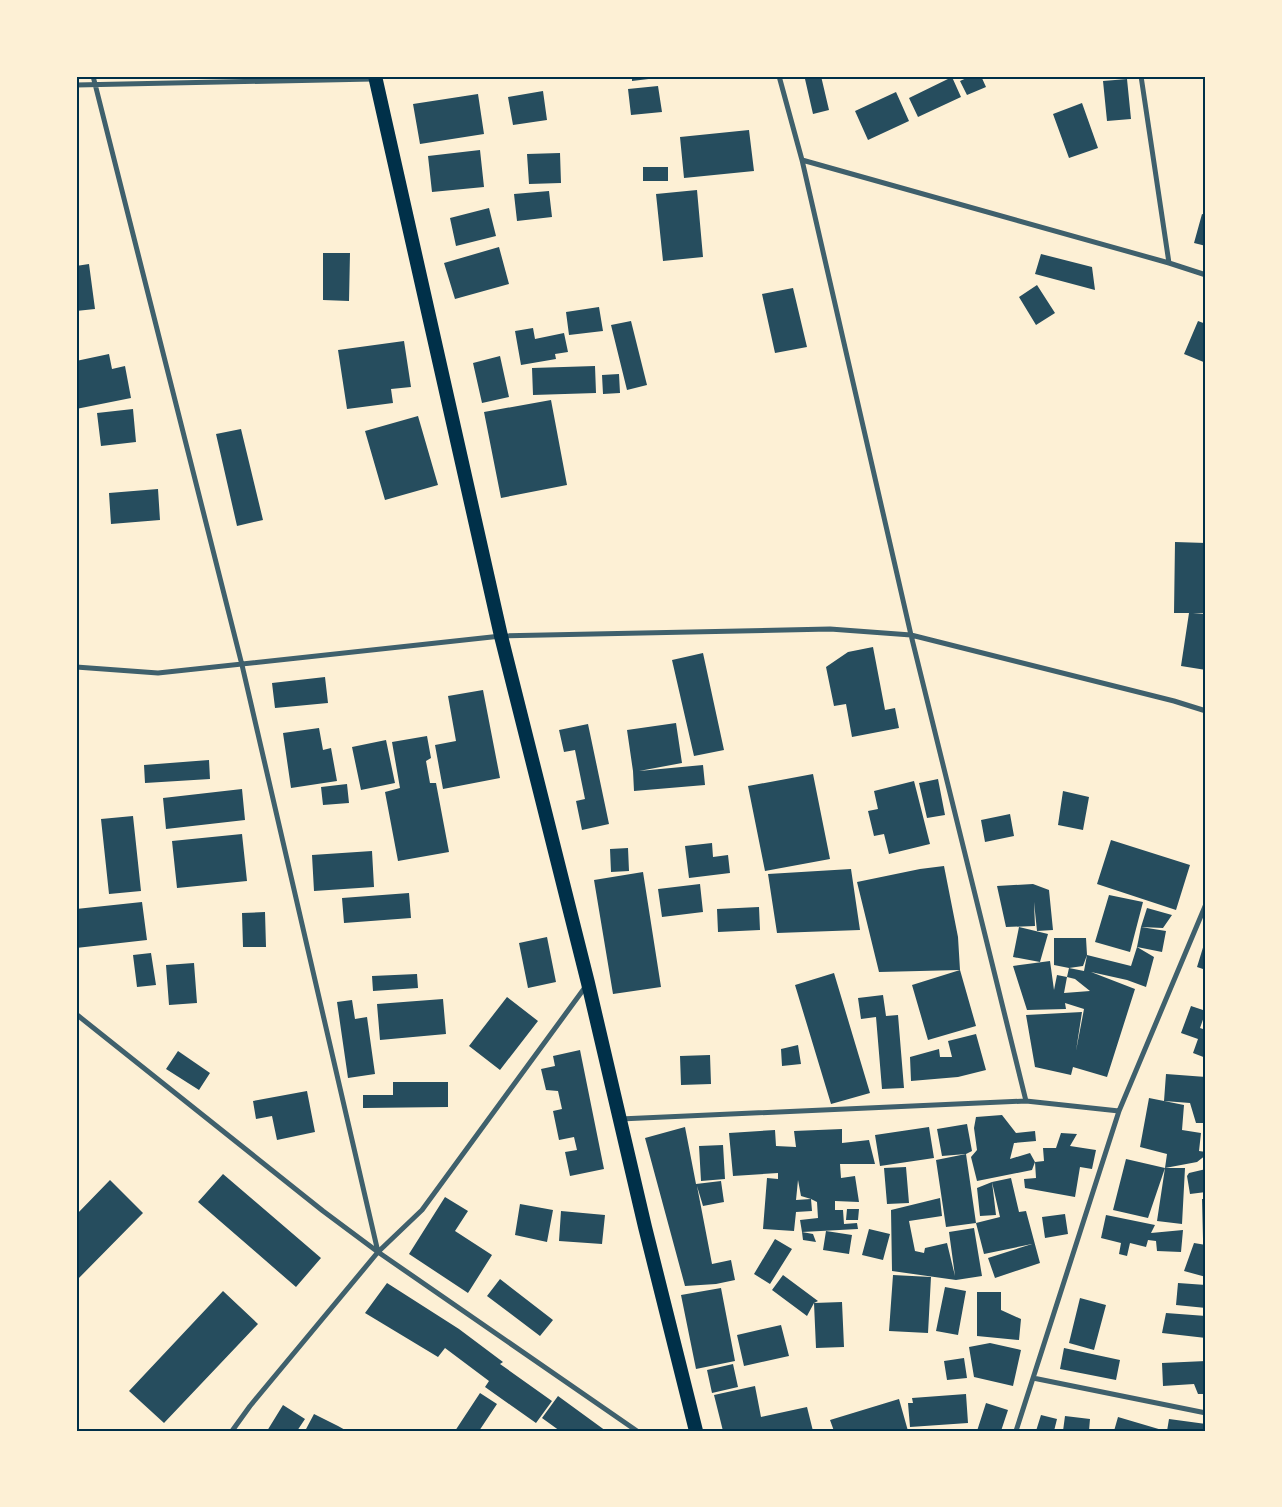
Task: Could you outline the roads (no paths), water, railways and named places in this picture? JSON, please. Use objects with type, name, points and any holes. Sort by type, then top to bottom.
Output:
[{"type":"highway","points":[[376,78],[501,636],[588,984],[644,1227],[696,1431]]},
{"type":"street","points":[[93,76],[242,665],[378,1252]]},
{"type":"street","points":[[779,76],[802,160],[911,635],[1026,1101]]},
{"type":"street","points":[[1141,76],[1169,263]]},
{"type":"street","points":[[76,85],[376,78]]},
{"type":"street","points":[[802,160],[1206,275]]},
{"type":"street","points":[[76,667],[158,674],[501,636],[830,629],[911,635],[1174,701],[1206,711]]},
{"type":"street","points":[[1016,1431],[1119,1111],[1206,904]]},
{"type":"street","points":[[232,1431],[250,1406],[378,1252],[422,1210],[588,984]]},
{"type":"street","points":[[76,1014],[323,1211],[378,1252],[637,1431]]},
{"type":"street","points":[[620,1120],[1026,1101],[1119,1111]]},
{"type":"street","points":[[1034,1378],[1206,1413]]}]
